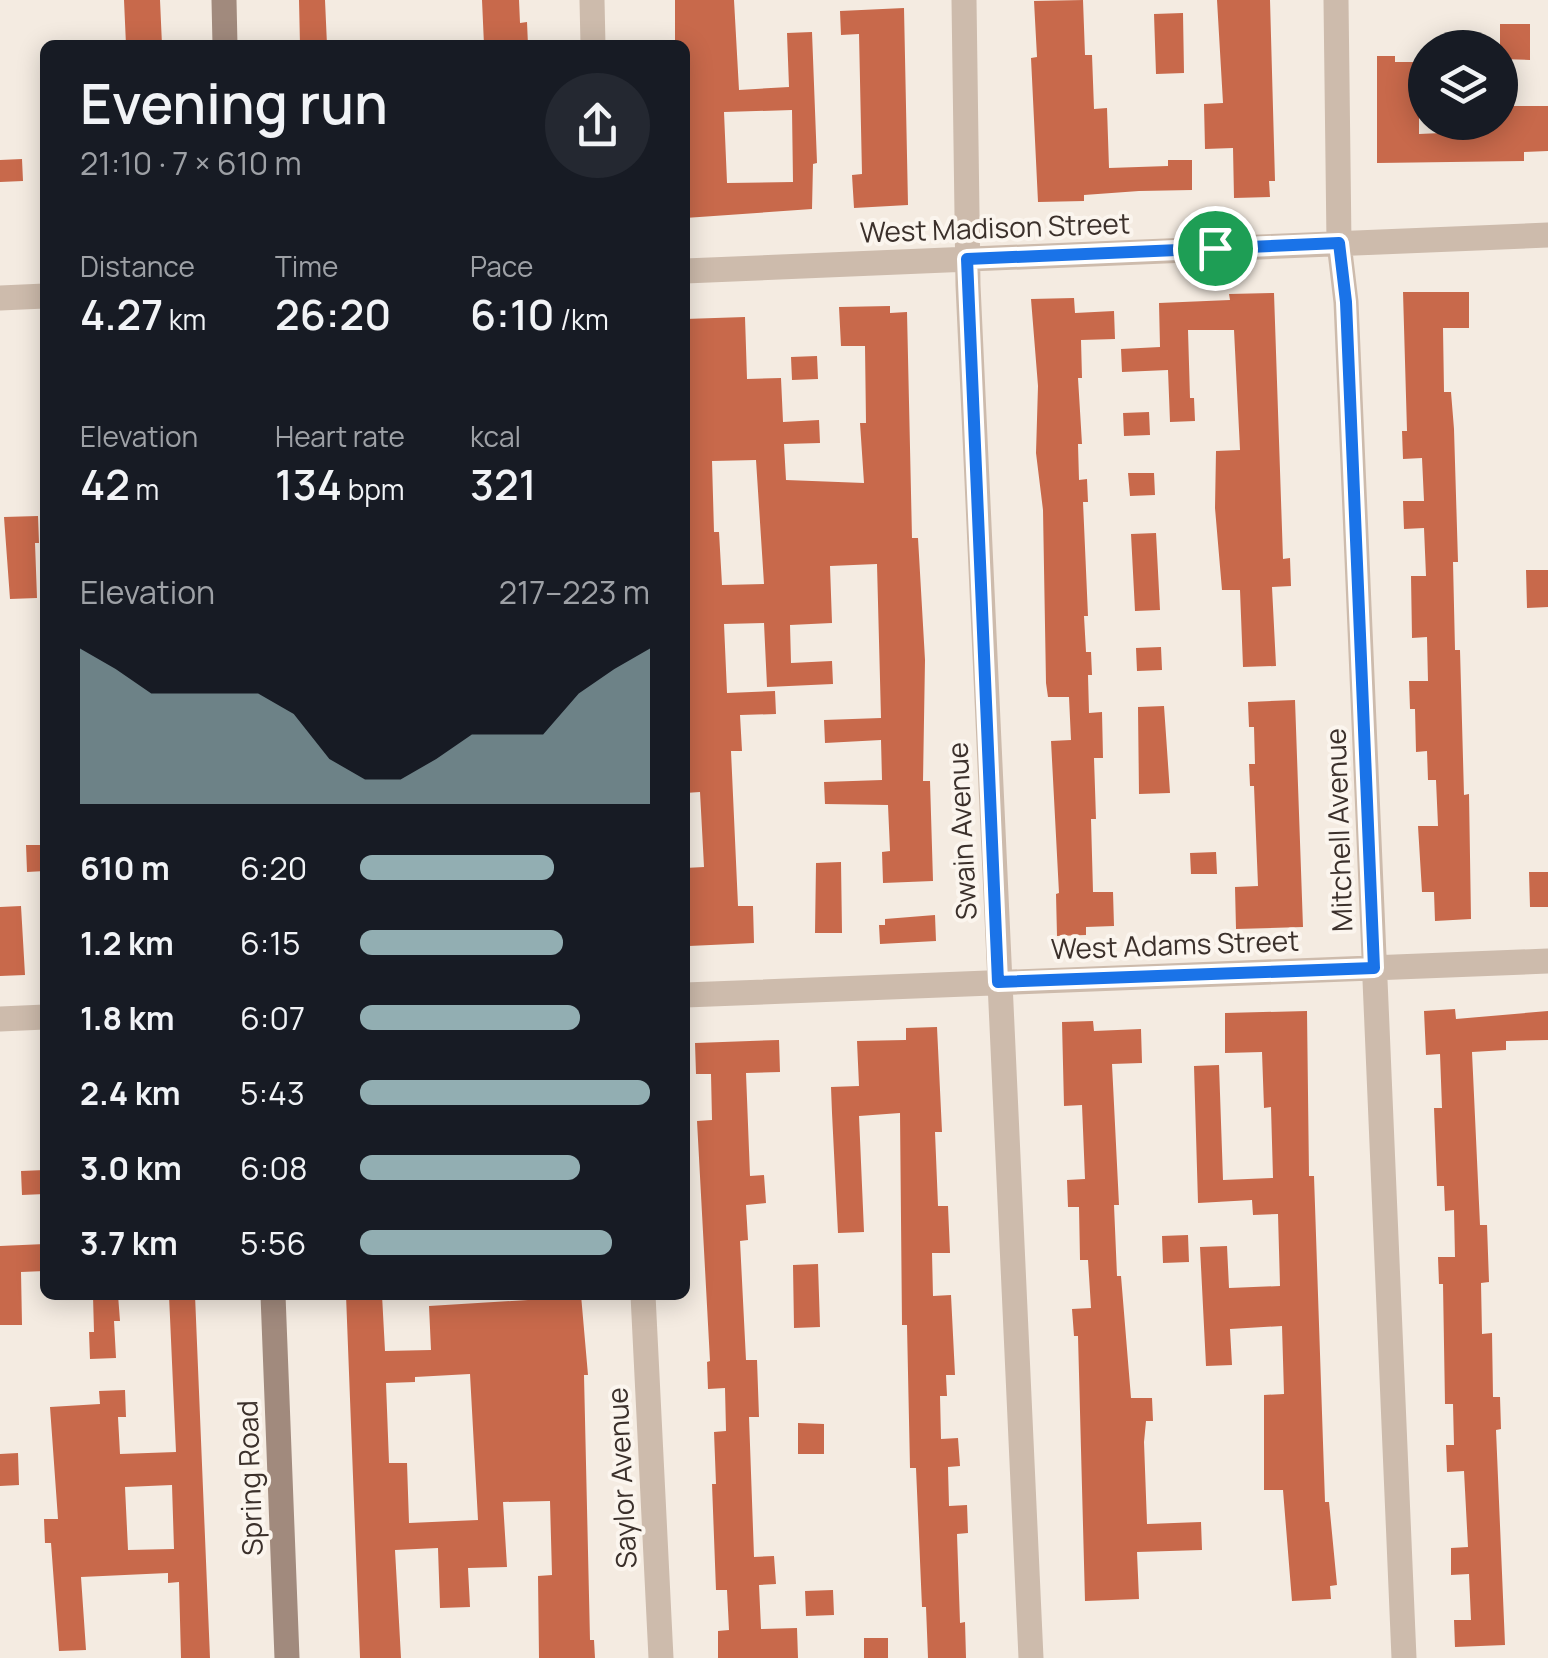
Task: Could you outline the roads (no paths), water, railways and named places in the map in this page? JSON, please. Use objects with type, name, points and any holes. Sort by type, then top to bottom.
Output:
[{"type":"street","points":[[224,0],[225,40]]},
{"type":"street","points":[[592,0],[593,40]]},
{"type":"street","name":"Swain Avenue","points":[[964,0],[967,259],[1032,1658]]},
{"type":"street","name":"Mitchell Avenue","points":[[1336,0],[1339,243],[1347,322],[1404,1658]]},
{"type":"street","name":"West Madison Street","points":[[690,271],[1548,235]]},
{"type":"street","points":[[0,298],[40,296]]},
{"type":"street","name":"West Adams Street","points":[[690,995],[1548,961]]},
{"type":"street","points":[[0,1019],[40,1017]]},
{"type":"street","name":"Spring Road","points":[[273,1300],[287,1658]]},
{"type":"street","name":"Saylor Avenue","points":[[643,1300],[661,1658]]}]
